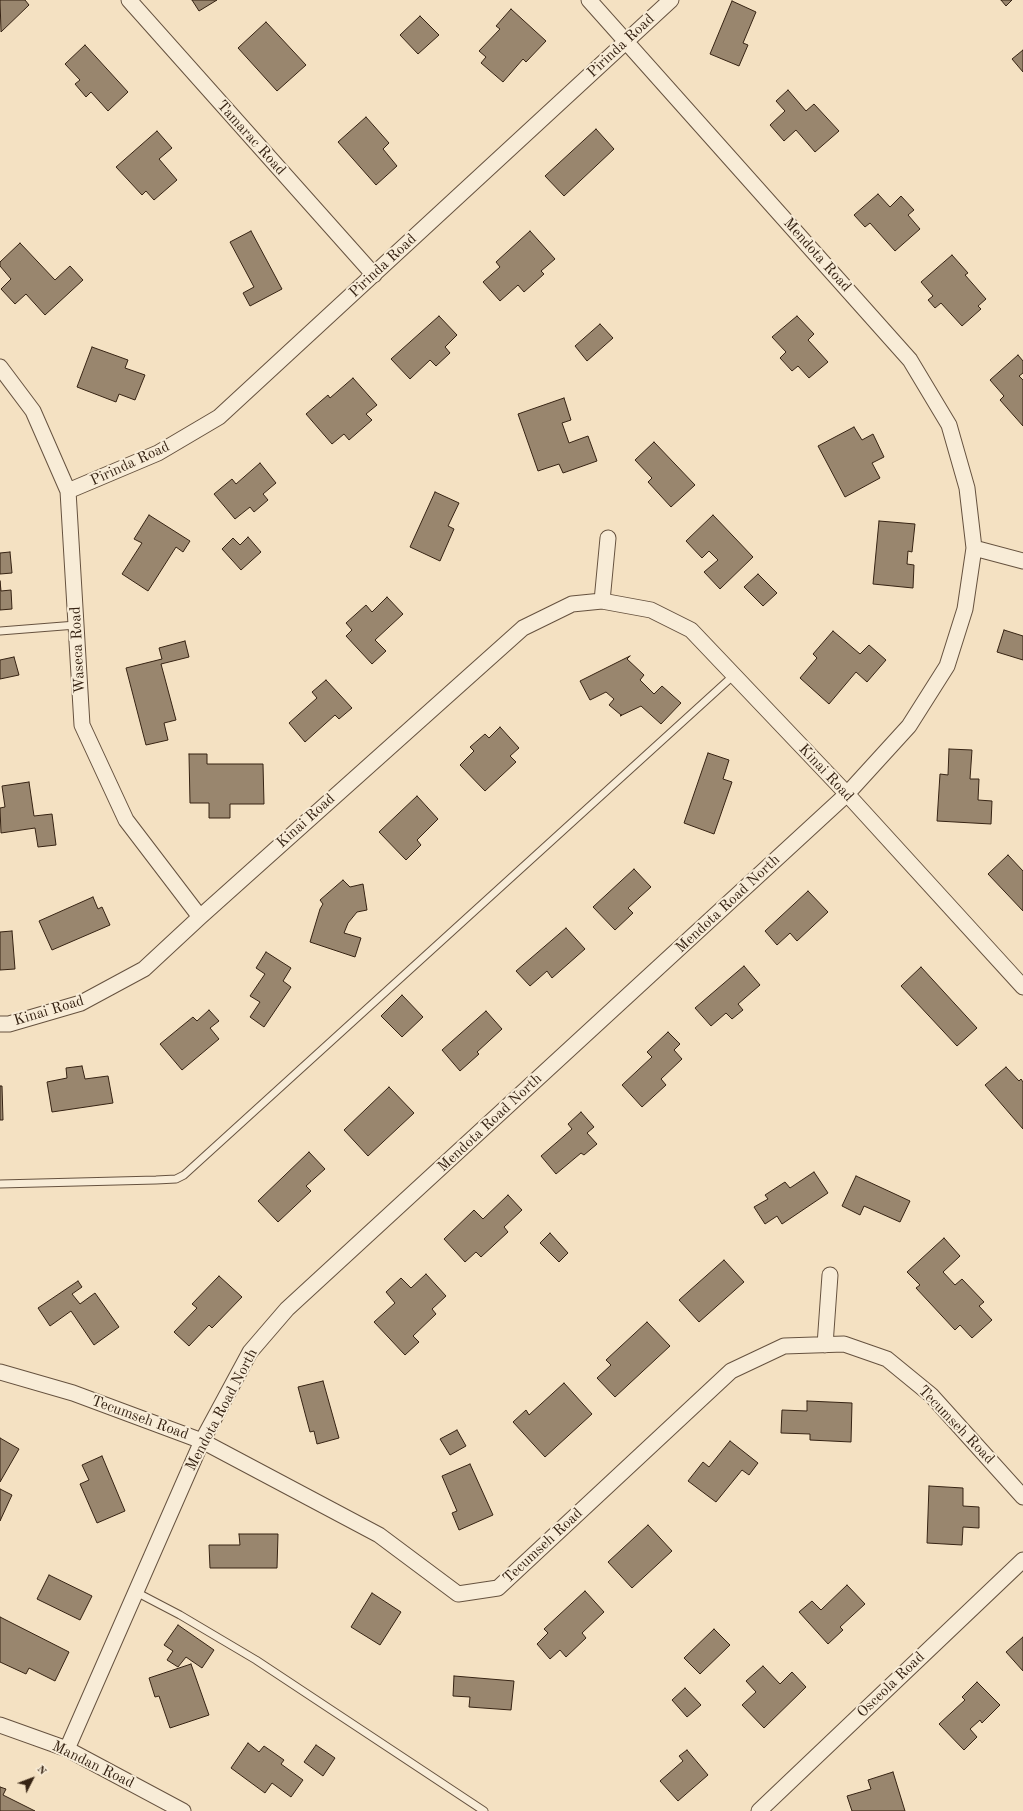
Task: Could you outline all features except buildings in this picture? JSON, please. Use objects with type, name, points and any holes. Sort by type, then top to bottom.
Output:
[{"type":"street","name":"Tamarac Road","points":[[129,0],[374,275]]},
{"type":"street","name":"Mendota Road","points":[[589,0],[910,360],[949,425],[967,488],[974,548]]},
{"type":"street","name":"Pirinda Road","points":[[68,491],[158,453],[219,417],[671,0]]},
{"type":"street","name":"Waseca Road","points":[[0,367],[33,411],[68,491],[82,725],[126,820],[200,917]]},
{"type":"street","points":[[602,601],[608,538]]},
{"type":"street","points":[[974,548],[1023,561]]},
{"type":"street","name":"Mendota Road North","points":[[67,1750],[202,1441],[250,1352],[287,1308],[847,794],[910,726],[947,666],[965,609],[974,548]]},
{"type":"street","name":"Kinai Road","points":[[0,1024],[9,1024],[81,1003],[144,969],[200,917],[523,628],[572,604],[602,601],[651,610],[691,630],[847,794],[1023,987]]},
{"type":"street","points":[[825,1345],[830,1275]]},
{"type":"street","name":"Tecumseh Road","points":[[0,1372],[73,1393],[202,1441],[379,1535],[458,1594],[498,1588],[731,1371],[784,1346],[844,1344],[887,1360],[931,1395],[1023,1497]]},
{"type":"street","name":"Osceola Road","points":[[759,1811],[1023,1560]]},
{"type":"street","name":"Mandan Road","points":[[0,1725],[67,1750],[183,1811]]},
{"type":"lane","points":[[0,631],[76,624]]},
{"type":"lane","points":[[0,1184],[156,1180],[176,1179],[184,1175],[734,675]]},
{"type":"lane","points":[[136,1592],[180,1615],[256,1660],[484,1811]]}]
